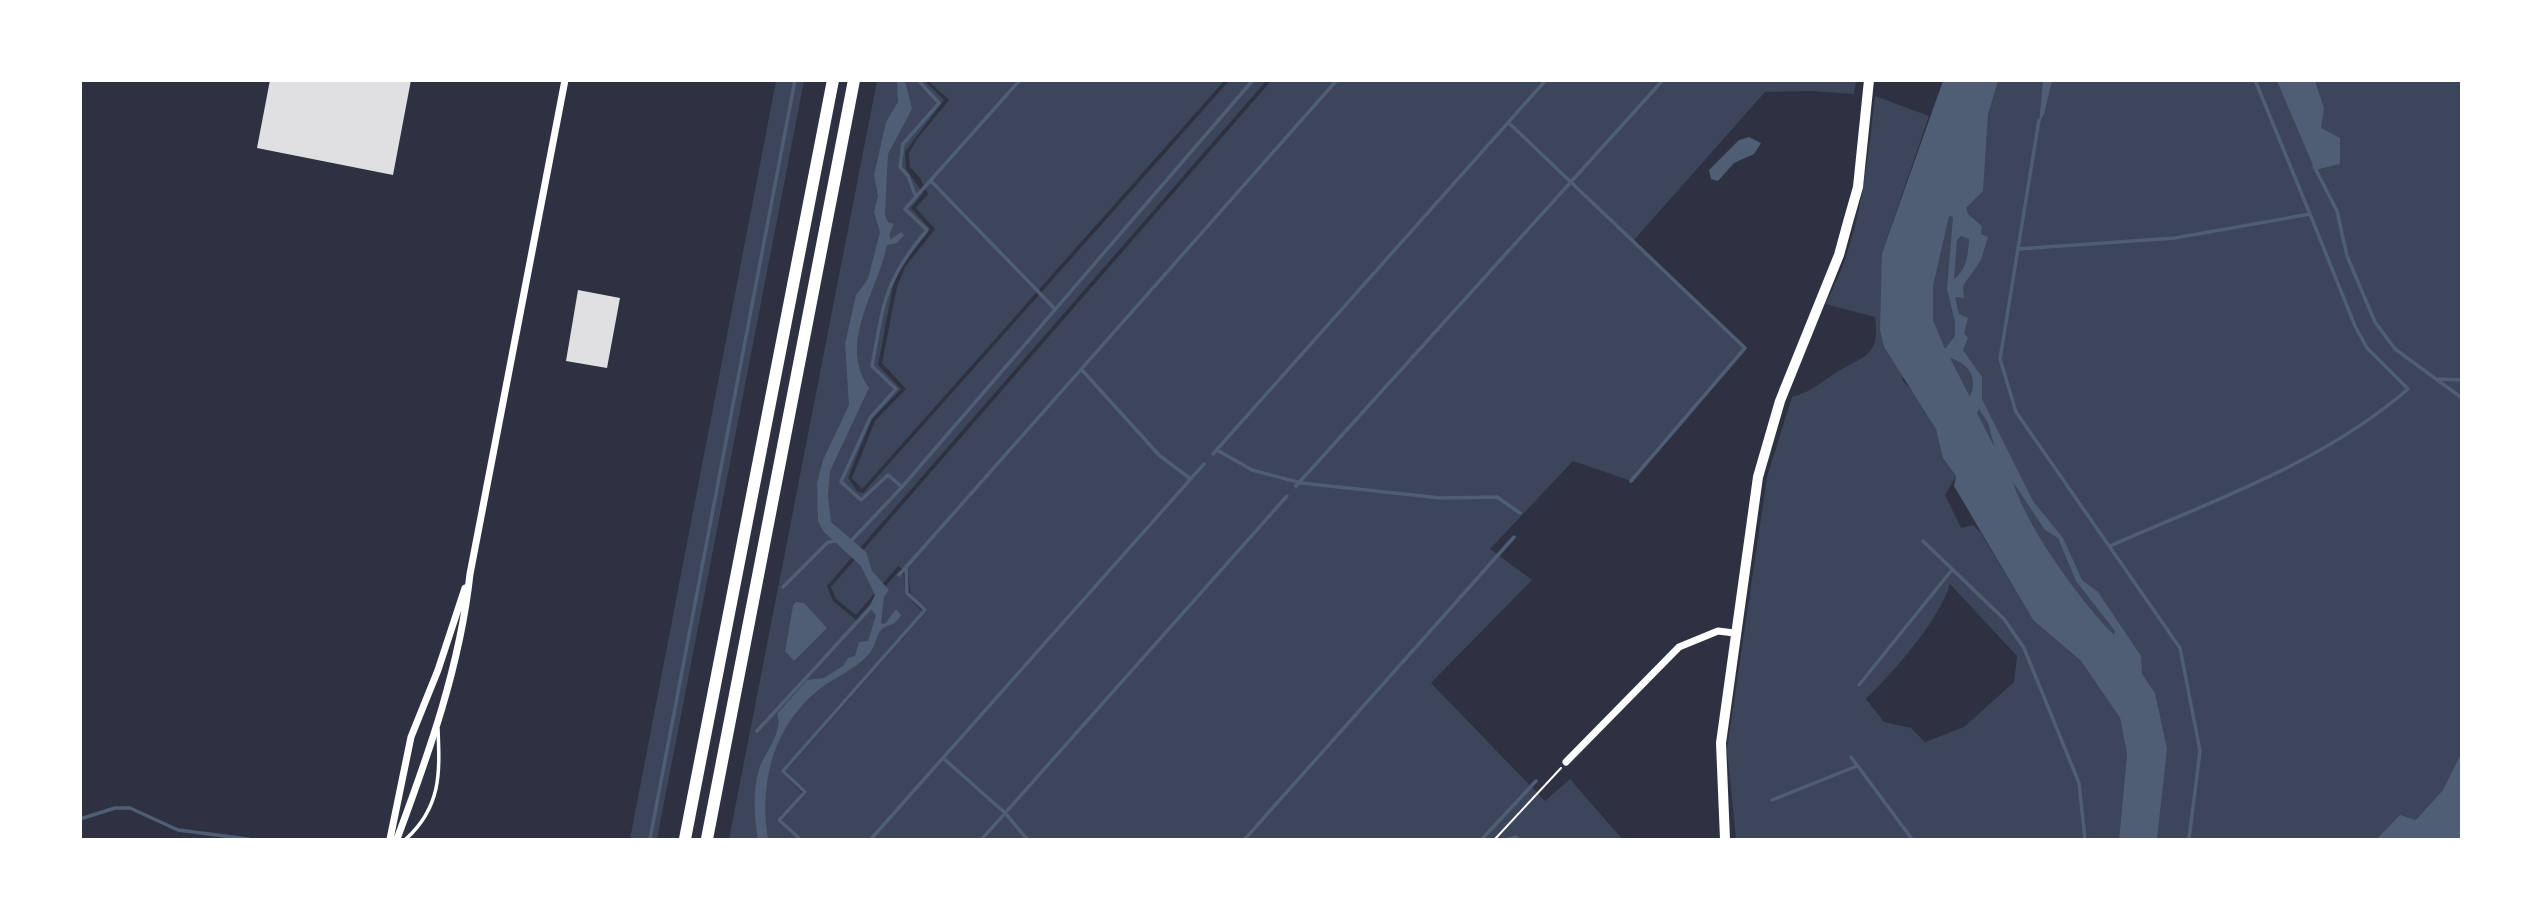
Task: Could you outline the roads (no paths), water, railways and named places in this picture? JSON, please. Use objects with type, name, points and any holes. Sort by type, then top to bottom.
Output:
[{"type":"highway","points":[[685,839],[833,80]]},
{"type":"highway","points":[[707,839],[854,80]]},
{"type":"main road","points":[[1725,839],[1721,743],[1734,634],[1758,477],[1780,401],[1839,255],[1858,187],[1869,80]]},
{"type":"street","points":[[397,839],[452,676],[565,80]]},
{"type":"street","points":[[390,839],[411,737],[438,670],[470,574]]},
{"type":"street","points":[[1566,762],[1679,647],[1718,631],[1734,634]]},
{"type":"lane","points":[[406,839],[429,812],[438,791],[438,718]]},
{"type":"waterway","points":[[650,839],[795,80]]},
{"type":"waterway","points":[[916,197],[908,176],[900,167],[903,144],[939,103],[918,80]]},
{"type":"waterway","points":[[902,487],[888,475],[861,500],[841,482],[870,418],[896,389],[872,366],[888,293],[902,264],[927,230],[905,209],[1020,80]]},
{"type":"waterway","points":[[852,540],[902,487],[1253,80]]},
{"type":"waterway","points":[[899,575],[1337,80]]},
{"type":"waterway","points":[[1213,454],[1546,80]]},
{"type":"waterway","points":[[1296,486],[1663,80]]},
{"type":"waterway","points":[[2255,80],[2310,214]]},
{"type":"waterway","points":[[2039,120],[2000,359],[2016,412],[2180,648],[2200,751],[2189,839]]},
{"type":"waterway","points":[[1509,123],[1745,348],[1631,481]]},
{"type":"waterway","points":[[2314,166],[2337,211],[2347,256],[2375,322],[2395,349],[2462,398]]},
{"type":"waterway","points":[[931,181],[1055,309]]},
{"type":"waterway","points":[[2018,249],[2175,238],[2310,214],[2355,326],[2367,348],[2408,389],[2375,415],[2303,459],[2227,496],[2110,546]]},
{"type":"waterway","points":[[1081,369],[1160,456],[1191,479]]},
{"type":"waterway","points":[[2439,379],[2462,380]]},
{"type":"waterway","points":[[1217,450],[1252,470],[1301,483],[1441,498],[1497,497],[1520,513]]},
{"type":"waterway","points":[[871,839],[1204,464]]},
{"type":"waterway","points":[[982,839],[1287,496]]},
{"type":"waterway","points":[[1245,839],[1514,537]]},
{"type":"waterway","points":[[783,587],[828,542],[837,541]]},
{"type":"waterway","points":[[1923,541],[2004,619],[2024,648],[2079,783],[2085,839]]},
{"type":"waterway","points":[[800,839],[779,820],[805,792],[783,771],[925,610],[907,593],[906,568]]},
{"type":"waterway","points":[[1859,685],[1951,571]]},
{"type":"waterway","points":[[757,731],[872,606]]},
{"type":"waterway","points":[[1851,757],[1912,839]]},
{"type":"waterway","points":[[943,758],[1005,813],[1027,839]]},
{"type":"waterway","points":[[1772,800],[1857,766]]},
{"type":"waterway","points":[[1482,839],[1536,781]]},
{"type":"waterway","points":[[80,819],[115,808],[130,808],[178,830],[248,839]]},
{"type":"waterway","points":[[1509,839],[1518,839]]}]
